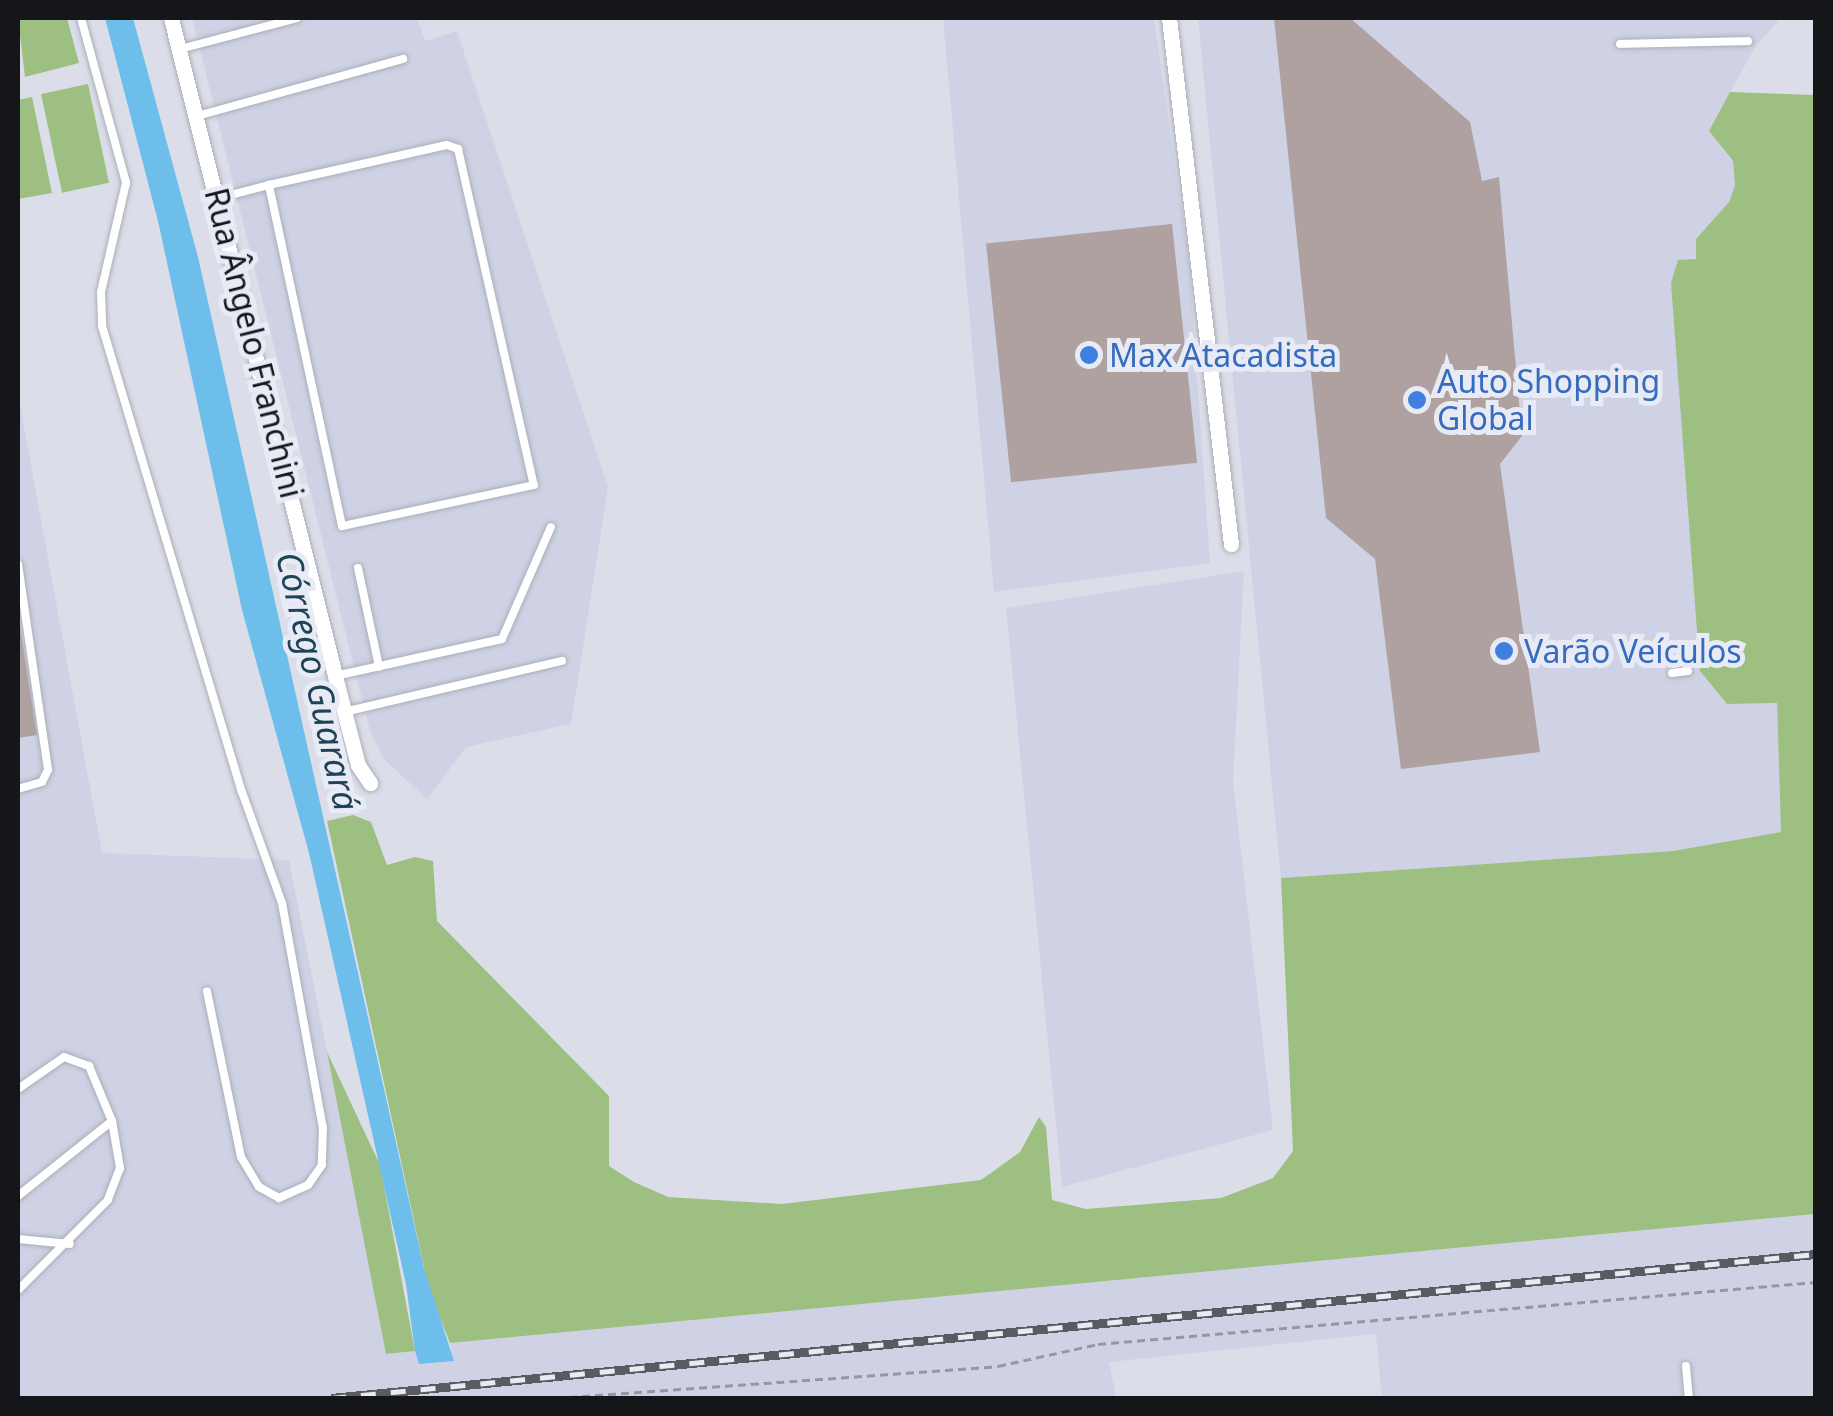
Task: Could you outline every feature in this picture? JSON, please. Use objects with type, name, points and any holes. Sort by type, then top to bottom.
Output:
[{"type":"street","name":"Rua Ângelo Franchini","points":[[171,18],[219,198],[344,712],[358,765],[370,783]]},
{"type":"street","points":[[1168,18],[1232,544]]},
{"type":"lane","points":[[81,18],[126,183],[101,292],[102,326],[242,792],[282,903],[323,1128],[322,1165],[308,1185],[279,1198],[259,1187],[242,1156],[207,991]]},
{"type":"lane","points":[[180,50],[297,18]]},
{"type":"lane","points":[[1620,44],[1748,41]]},
{"type":"lane","points":[[198,116],[404,60]]},
{"type":"lane","points":[[219,198],[269,186],[447,145],[458,150],[534,485],[342,526],[269,186]]},
{"type":"lane","points":[[335,676],[502,639],[551,527]]},
{"type":"lane","points":[[18,564],[48,770],[42,782],[18,788]]},
{"type":"lane","points":[[358,568],[379,666]]},
{"type":"lane","points":[[344,712],[562,661]]},
{"type":"lane","points":[[1672,673],[1688,671]]},
{"type":"lane","points":[[18,1089],[51,1062],[78,1058],[98,1080],[112,1121],[120,1168],[115,1186],[70,1244],[18,1290]]},
{"type":"lane","points":[[18,1196],[112,1121]]},
{"type":"lane","points":[[18,1239],[70,1244]]},
{"type":"lane","points":[[1686,1366],[1689,1398]]},
{"type":"path","points":[[569,1397],[998,1366],[1098,1344],[1816,1282]]},
{"type":"shaded area","points":[[192,18],[417,18],[425,41],[457,31],[608,487],[571,724],[466,747],[427,799],[384,759],[370,731]]},
{"type":"shaded area","points":[[943,18],[1154,18],[1189,261],[1210,563],[994,592]]},
{"type":"shaded area","points":[[1198,18],[1781,18],[1755,47],[1709,131],[1733,162],[1735,185],[1729,202],[1696,239],[1727,704],[1777,703],[1781,832],[1673,851],[1281,878]]},
{"type":"shaded area","points":[[18,394],[102,853],[289,860],[387,1354],[415,1351],[420,1364],[453,1361],[450,1343],[1815,1214],[1815,1398],[1382,1398],[1376,1334],[1109,1362],[1116,1398],[18,1398]]},
{"type":"shaded area","points":[[1244,571],[1233,781],[1273,1130],[1062,1187],[1006,608]]},
{"type":"green space","points":[[18,18],[67,18],[79,63],[25,77]]},
{"type":"green space","points":[[88,84],[109,183],[62,193],[41,94]]},
{"type":"green space","points":[[1730,92],[1815,95],[1815,1214],[450,1343],[429,1290],[327,821],[353,815],[371,822],[387,865],[415,857],[433,861],[437,921],[609,1096],[609,1166],[634,1182],[668,1197],[782,1204],[981,1180],[1020,1152],[1039,1117],[1046,1127],[1052,1200],[1086,1209],[1221,1198],[1273,1178],[1293,1151],[1281,878],[1673,851],[1781,832],[1777,703],[1727,704],[1700,671],[1671,283],[1678,260],[1696,259],[1696,239],[1729,202],[1735,185],[1733,161],[1709,131]]},
{"type":"green space","points":[[32,97],[52,193],[18,199],[18,100]]},
{"type":"green space","points":[[327,1052],[380,1165],[415,1351],[386,1354]]},
{"type":"water","points":[[105,18],[133,18],[198,257],[424,1268],[454,1361],[419,1364],[415,1351],[406,1284],[309,853],[242,610],[158,221]]},
{"type":"building","name":"Auto Shopping Global","points":[[1274,18],[1350,18],[1470,122],[1482,181],[1499,177],[1522,436],[1500,464],[1540,752],[1401,769],[1375,559],[1326,518]]},
{"type":"building","name":"Max Atacadista","points":[[1172,224],[1197,463],[1011,482],[986,244]]},
{"type":"building","points":[[18,613],[37,735],[18,738]]},
{"type":"railway","points":[[331,1398],[1816,1254]]},
{"type":"place","name":"Max Atacadista","points":[[1089,355]]},
{"type":"place","name":"Auto Shopping Global","points":[[1417,400]]},
{"type":"place","name":"Varão Veículos","points":[[1504,651]]},
{"type":"water label","name":"Córrego Guarará","points":[[318,681]]}]
